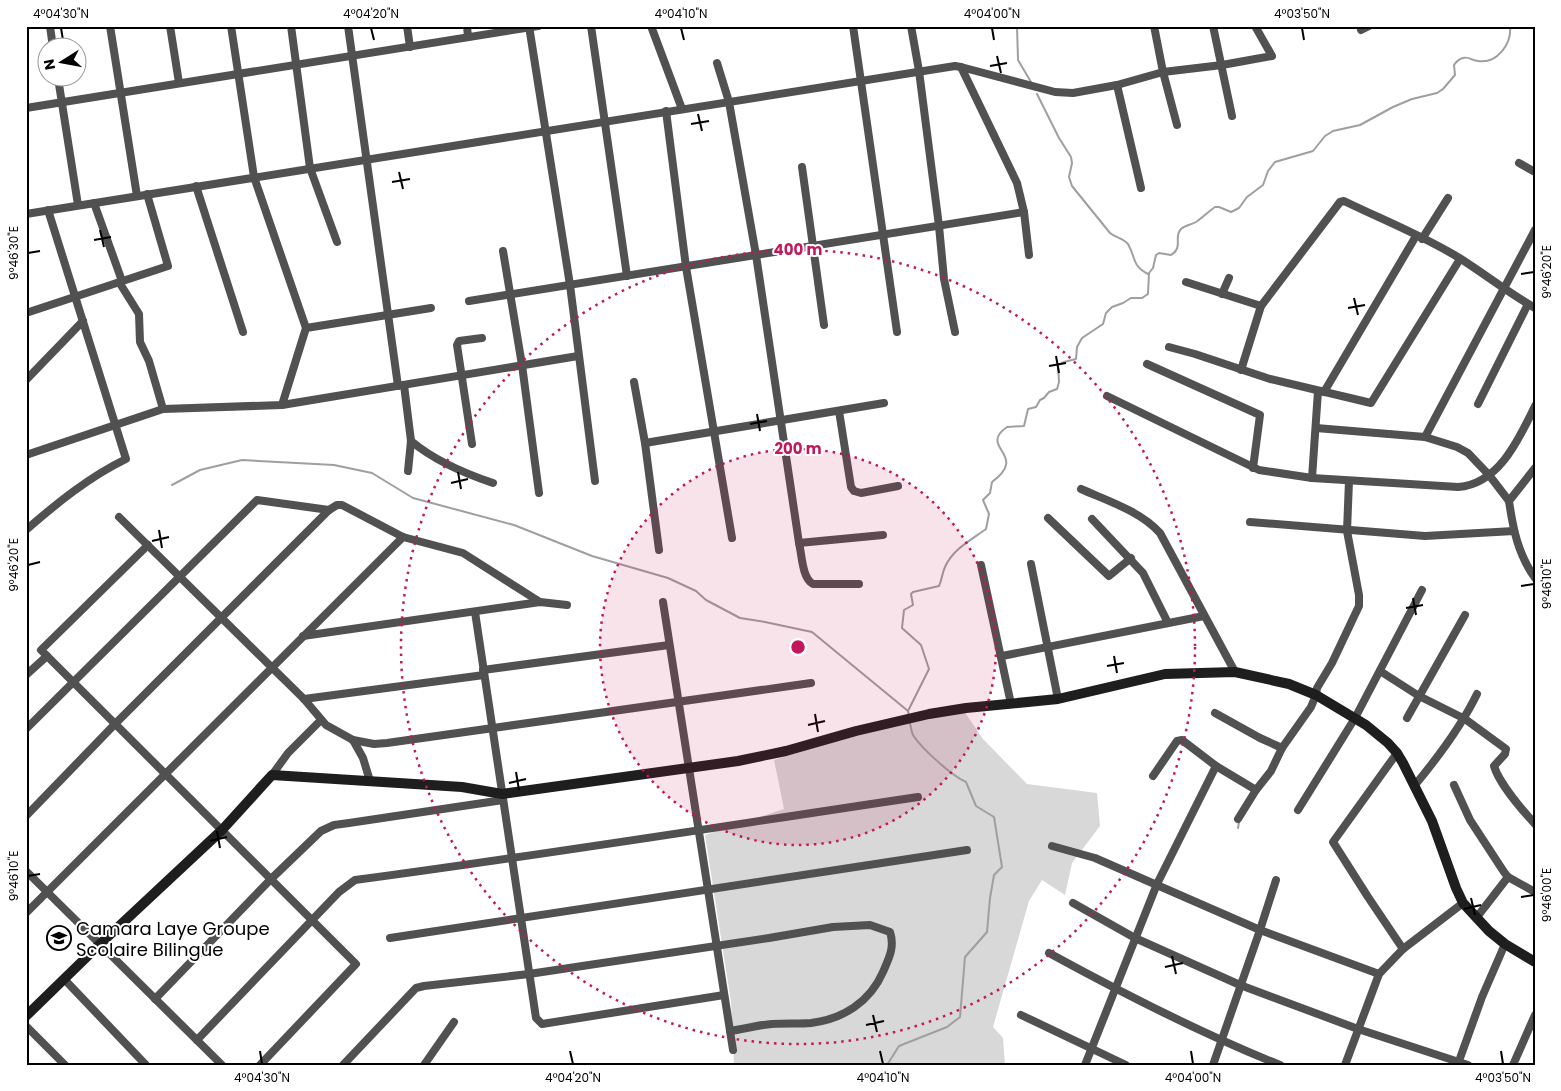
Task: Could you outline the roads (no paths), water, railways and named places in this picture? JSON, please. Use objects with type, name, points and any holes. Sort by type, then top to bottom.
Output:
[{"type":"street","points":[[110,26],[137,196]]},
{"type":"street","points":[[170,26],[179,83]]},
{"type":"street","points":[[231,26],[254,177],[306,328],[282,405]]},
{"type":"street","points":[[291,26],[310,168],[337,242]]},
{"type":"street","points":[[348,26],[389,315],[411,440],[408,471]]},
{"type":"street","points":[[407,26],[410,46]]},
{"type":"street","points":[[466,26],[468,37]]},
{"type":"street","points":[[591,26],[627,276]]},
{"type":"street","points":[[652,26],[682,109]]},
{"type":"street","points":[[852,26],[884,235],[896,332]]},
{"type":"street","points":[[911,26],[919,71],[946,295],[956,332]]},
{"type":"street","points":[[1154,26],[1163,72],[1178,125]]},
{"type":"street","points":[[1214,26],[1232,116]]},
{"type":"street","points":[[26,214],[950,66],[1055,92],[1073,93],[1117,85],[1163,72],[1222,65],[1272,56],[1255,26]]},
{"type":"street","points":[[1361,30],[1369,26]]},
{"type":"street","points":[[26,108],[532,27],[570,285],[595,480]]},
{"type":"street","points":[[717,63],[729,102],[756,255],[799,543],[806,576],[810,583],[813,584],[859,584]]},
{"type":"street","points":[[960,67],[1015,178],[1024,212],[1029,255]]},
{"type":"street","points":[[1117,85],[1142,188]]},
{"type":"street","points":[[60,88],[78,205]]},
{"type":"street","points":[[666,111],[686,267],[732,538]]},
{"type":"street","points":[[1519,163],[1535,172]]},
{"type":"street","points":[[802,166],[824,325]]},
{"type":"street","points":[[196,186],[243,332]]},
{"type":"street","points":[[26,313],[168,266],[147,194]]},
{"type":"street","points":[[1312,478],[1321,392],[1419,237],[1448,198]]},
{"type":"street","points":[[1240,370],[1261,306],[1340,202],[1344,201],[1460,259],[1503,289],[1532,306],[1478,404]]},
{"type":"street","points":[[94,203],[120,282],[139,314],[140,342],[152,368],[164,409]]},
{"type":"street","points":[[26,530],[49,510],[106,468],[126,459],[48,210]]},
{"type":"street","points":[[469,301],[1024,212]]},
{"type":"street","points":[[1424,437],[1535,230]]},
{"type":"street","points":[[503,251],[522,365],[539,493]]},
{"type":"street","points":[[1169,347],[1196,354],[1270,380],[1369,404],[1373,403],[1397,360],[1460,259]]},
{"type":"street","points":[[1222,294],[1229,278]]},
{"type":"street","points":[[1186,282],[1261,306]]},
{"type":"street","points":[[306,328],[431,308]]},
{"type":"street","points":[[26,380],[83,322]]},
{"type":"street","points":[[472,444],[457,345],[458,341],[482,338]]},
{"type":"street","points":[[26,455],[164,409],[282,405],[578,356]]},
{"type":"street","points":[[1147,364],[1260,415],[1253,468]]},
{"type":"street","points":[[634,382],[645,443],[659,550]]},
{"type":"street","points":[[1107,396],[1264,472],[1349,481],[1458,487],[1469,485],[1489,475],[1512,450],[1535,406]]},
{"type":"street","points":[[645,443],[884,403]]},
{"type":"street","points":[[839,411],[851,487],[854,491],[861,493],[898,486]]},
{"type":"street","points":[[1316,428],[1424,437],[1463,449],[1489,475],[1509,501],[1514,531],[1521,556],[1535,578]]},
{"type":"street","points":[[411,440],[453,469],[493,483]]},
{"type":"street","points":[[1509,501],[1535,468]]},
{"type":"street","points":[[1238,819],[1270,771],[1282,748],[1311,707],[1316,695],[1316,688],[1332,663],[1359,606],[1360,596],[1347,531],[1349,481]]},
{"type":"street","points":[[1081,489],[1130,511],[1153,526],[1160,533],[1235,672]]},
{"type":"street","points":[[26,730],[257,500],[329,510]]},
{"type":"street","points":[[26,816],[115,724],[336,505],[342,505],[403,537],[463,553],[540,602]]},
{"type":"street","points":[[119,517],[304,699],[320,720],[353,740],[374,744],[387,743],[811,683]]},
{"type":"street","points":[[1048,518],[1108,576],[1131,558]]},
{"type":"street","points":[[1092,519],[1143,572],[1168,622]]},
{"type":"street","points":[[1250,522],[1425,536],[1514,531]]},
{"type":"street","points":[[799,543],[883,535]]},
{"type":"street","points":[[26,913],[403,537]]},
{"type":"street","points":[[148,545],[41,650],[356,964],[260,1065]]},
{"type":"street","points":[[1031,564],[1058,699]]},
{"type":"street","points":[[981,565],[1011,704]]},
{"type":"street","points":[[1298,810],[1355,718],[1422,590]]},
{"type":"street","points":[[303,636],[540,602],[567,605]]},
{"type":"street","points":[[663,602],[733,1050]]},
{"type":"street","points":[[475,612],[536,1018],[542,1024],[724,995]]},
{"type":"street","points":[[1407,718],[1465,615]]},
{"type":"street","points":[[1002,656],[1204,616]]},
{"type":"street","points":[[304,699],[670,645]]},
{"type":"street","points":[[26,675],[47,656]]},
{"type":"street","points":[[1380,671],[1419,696],[1465,718],[1506,749],[1506,754],[1494,766],[1495,770],[1502,782],[1535,824]]},
{"type":"street","points":[[155,999],[271,879],[321,831],[334,825],[786,752],[856,731],[929,714],[966,708],[1058,699],[1165,674],[1235,672],[1289,684],[1316,695],[1377,733],[1397,753],[1415,785],[1432,821],[1456,888],[1463,902],[1505,944],[1534,959]]},
{"type":"street","points":[[1415,785],[1438,757],[1465,718],[1477,694]]},
{"type":"street","points":[[1215,713],[1282,748]]},
{"type":"street","points":[[26,1016],[222,830],[320,720]]},
{"type":"street","points":[[1153,776],[1179,739],[1216,766],[1256,790]]},
{"type":"street","points":[[353,740],[363,758],[370,781]]},
{"type":"street","points":[[1397,753],[1333,842],[1404,949]]},
{"type":"street","points":[[1085,1065],[1157,884],[1216,766]]},
{"type":"street","points":[[272,775],[462,787],[503,797]]},
{"type":"street","points":[[1454,785],[1470,820],[1508,876],[1535,892]]},
{"type":"street","points":[[197,1040],[312,920],[347,885],[355,880],[512,860],[698,829],[918,797]]},
{"type":"street","points":[[1052,846],[1094,858],[1157,884],[1208,909],[1380,974]]},
{"type":"street","points":[[390,938],[967,850]]},
{"type":"street","points":[[26,870],[222,1065]]},
{"type":"street","points":[[1477,917],[1508,876]]},
{"type":"street","points":[[1213,1065],[1276,880]]},
{"type":"street","points":[[1345,1065],[1380,974],[1389,962],[1463,902]]},
{"type":"street","points":[[1073,903],[1134,938],[1240,985],[1358,1028],[1468,1065]]},
{"type":"street","points":[[343,1065],[416,988],[424,986],[529,974],[857,924],[870,924],[890,932],[893,942],[891,953],[880,979],[865,999],[850,1011],[823,1021],[772,1024],[730,1031]]},
{"type":"street","points":[[1459,1062],[1482,997],[1505,944]]},
{"type":"street","points":[[1049,953],[1116,990],[1222,1042],[1280,1065]]},
{"type":"street","points":[[64,979],[146,1065]]},
{"type":"street","points":[[1021,1015],[1126,1065]]},
{"type":"street","points":[[1513,1065],[1535,1015]]},
{"type":"street","points":[[424,1065],[454,1022]]},
{"type":"street","points":[[26,1026],[65,1065]]},
{"type":"waterway","points":[[1017,26],[1018,60],[1031,82]]},
{"type":"waterway","points":[[909,716],[908,711],[929,669],[921,645],[902,628],[904,610],[913,605],[911,594],[913,592],[939,586],[948,561],[963,545],[986,529],[989,514],[983,500],[990,493],[992,482],[1006,465],[1006,458],[997,441],[999,434],[1007,427],[1024,426],[1028,409],[1036,407],[1040,400],[1049,392],[1057,389],[1059,382],[1058,365],[1076,359],[1077,347],[1082,338],[1103,324],[1106,313],[1112,307],[1131,298],[1142,298],[1148,294],[1149,273],[1153,268],[1156,255],[1159,253],[1171,255],[1175,252],[1178,245],[1178,235],[1183,228],[1196,222],[1215,207],[1231,212],[1239,208],[1247,197],[1263,185],[1268,171],[1275,162],[1313,151],[1325,136],[1333,131],[1360,125],[1412,99],[1437,93],[1455,75],[1454,65],[1459,60],[1467,58],[1485,61],[1497,56],[1506,46],[1509,39],[1510,26]]},
{"type":"waterway","points":[[1037,94],[1059,138],[1071,157],[1072,163],[1069,177],[1072,186],[1110,233],[1128,244],[1137,265],[1148,274]]},
{"type":"waterway","points":[[172,485],[200,470],[242,460],[334,465],[372,473],[413,498],[514,525],[592,556],[668,578],[696,591],[706,600],[740,618],[812,632],[908,711]]},
{"type":"waterway","points":[[887,1065],[899,1046],[947,1027],[960,1017],[965,957],[987,932],[994,875],[1002,867],[994,817],[976,806],[966,782],[945,768],[923,747],[913,735],[910,723]]},
{"type":"waterway","points":[[1238,828],[1239,822]]},
{"type":"place","name":"Camara Laye Groupe Scolaire Bilingue","points":[[59,938]]}]
